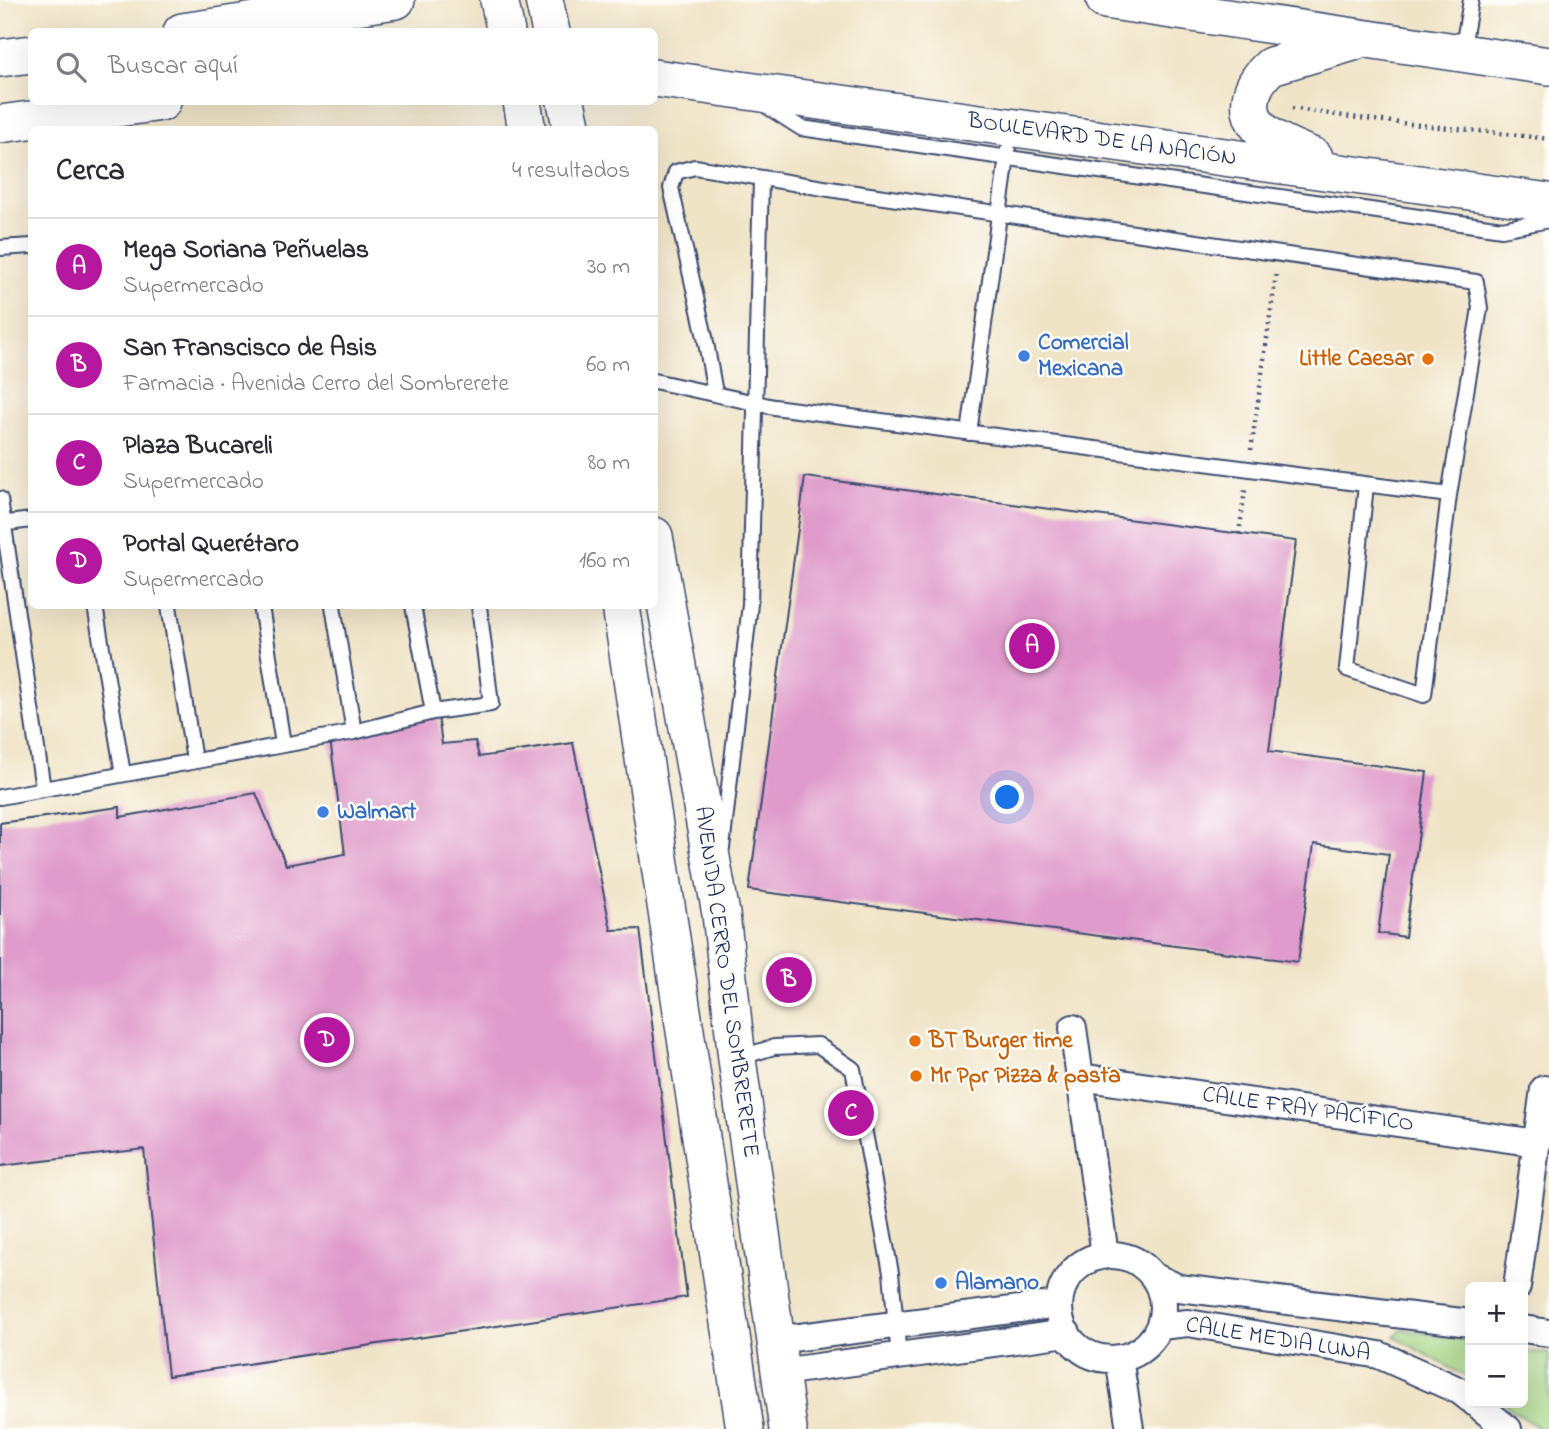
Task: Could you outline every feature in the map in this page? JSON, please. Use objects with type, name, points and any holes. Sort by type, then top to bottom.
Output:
[{"type":"main road","points":[[209,28],[396,0]]},
{"type":"main road","points":[[499,0],[505,28]]},
{"type":"main road","points":[[544,0],[550,28]]},
{"type":"main road","points":[[1105,0],[1549,66]]},
{"type":"main road","points":[[1349,173],[1267,135],[1252,117],[1250,101],[1252,89],[1271,66],[1367,38]]},
{"type":"main road","points":[[0,58],[28,54]]},
{"type":"main road","name":"BOULEVARD DE LA NACIÓN","points":[[658,79],[740,90],[1009,143],[1349,173],[1549,202]]},
{"type":"main road","points":[[0,124],[140,105]]},
{"type":"main road","points":[[523,105],[526,126]]},
{"type":"main road","points":[[567,105],[571,126]]},
{"type":"main road","name":"AVENIDA CERRO DEL SOMBRERETE","points":[[658,559],[717,893],[788,1429]]},
{"type":"main road","name":"AVENIDA CERRO DEL SOMBRERETE","points":[[621,609],[745,1429]]},
{"type":"street","points":[[1073,1028],[1105,1255]]},
{"type":"street","name":"CALLE FRAY PACÍFICO","points":[[1080,1077],[1536,1143]]},
{"type":"street","points":[[1518,1282],[1544,1089]]},
{"type":"street","points":[[1105,1255],[1123,1256],[1140,1263],[1153,1276],[1161,1292],[1164,1310],[1160,1326],[1151,1341],[1136,1352],[1119,1358],[1094,1356],[1078,1347],[1067,1333],[1060,1317],[1059,1304],[1063,1287],[1073,1272],[1087,1261],[1105,1255]]},
{"type":"street","name":"CALLE MEDIA LUNA","points":[[1153,1276],[1179,1288],[1465,1322]]},
{"type":"street","points":[[778,1356],[894,1325],[1059,1304]]},
{"type":"street","name":"CALLE MEDIA LUNA","points":[[1160,1326],[1188,1323],[1379,1355],[1465,1395]]},
{"type":"street","points":[[1528,1330],[1549,1333]]},
{"type":"street","points":[[778,1356],[899,1357],[1067,1333]]},
{"type":"street","points":[[1119,1358],[1130,1429]]},
{"type":"street","points":[[1481,1408],[1508,1429]]},
{"type":"lane","points":[[513,0],[513,28]]},
{"type":"lane","points":[[533,0],[544,28]]},
{"type":"lane","points":[[1462,53],[1471,0]]},
{"type":"lane","points":[[969,433],[1009,143],[1502,229],[1549,220]]},
{"type":"lane","points":[[715,393],[671,188],[676,172],[695,167],[998,214],[1476,282],[1480,308],[1449,495],[1424,695],[1347,669],[1366,485]]},
{"type":"lane","points":[[717,893],[750,604],[761,179]]},
{"type":"lane","points":[[0,248],[28,246]]},
{"type":"lane","points":[[658,383],[755,403],[1449,495]]},
{"type":"lane","points":[[0,499],[43,789]]},
{"type":"lane","points":[[2,524],[28,521]]},
{"type":"lane","points":[[96,609],[123,774]]},
{"type":"lane","points":[[169,609],[194,760]]},
{"type":"lane","points":[[261,609],[283,744]]},
{"type":"lane","points":[[334,609],[354,732]]},
{"type":"lane","points":[[414,609],[433,712]]},
{"type":"lane","points":[[0,797],[354,732],[433,712],[491,704],[479,609]]},
{"type":"lane","points":[[737,1059],[774,1047],[818,1045],[853,1069],[891,1273],[899,1357]]},
{"type":"path","points":[[1250,101],[1361,119],[1549,139]]},
{"type":"path","points":[[1239,534],[1279,254]]},
{"type":"green space","points":[[1402,1329],[1465,1340],[1465,1376],[1395,1337]]},
{"type":"green space","points":[[1528,1352],[1549,1354],[1549,1429],[1540,1429],[1510,1408],[1528,1408]]},
{"type":"building","points":[[805,477],[1296,541],[1269,751],[1427,772],[1405,937],[1378,933],[1389,854],[1314,844],[1298,962],[749,890]]},
{"type":"building","points":[[438,716],[442,744],[475,741],[479,757],[573,743],[611,930],[640,929],[687,1297],[168,1376],[144,1149],[0,1166],[0,823],[120,807],[120,817],[256,793],[286,865],[345,854],[329,731]]},
{"type":"place","name":"Comercial Mexicana","points":[[1024,356]]},
{"type":"place","name":"Little Caesar","points":[[1428,359]]},
{"type":"place","name":"Mega Soriana Peñuelas","points":[[1032,646]]},
{"type":"place","name":"Walmart","points":[[323,812]]},
{"type":"place","name":"San Franscisco de Asis","points":[[789,980]]},
{"type":"place","name":"Portal Querétaro","points":[[327,1040]]},
{"type":"place","name":"BT Burger time","points":[[915,1041]]},
{"type":"place","name":"Mr Ppr Pizza & pasta","points":[[916,1076]]},
{"type":"place","name":"Plaza Bucareli","points":[[851,1113]]},
{"type":"place","name":"Alamano","points":[[941,1283]]}]
